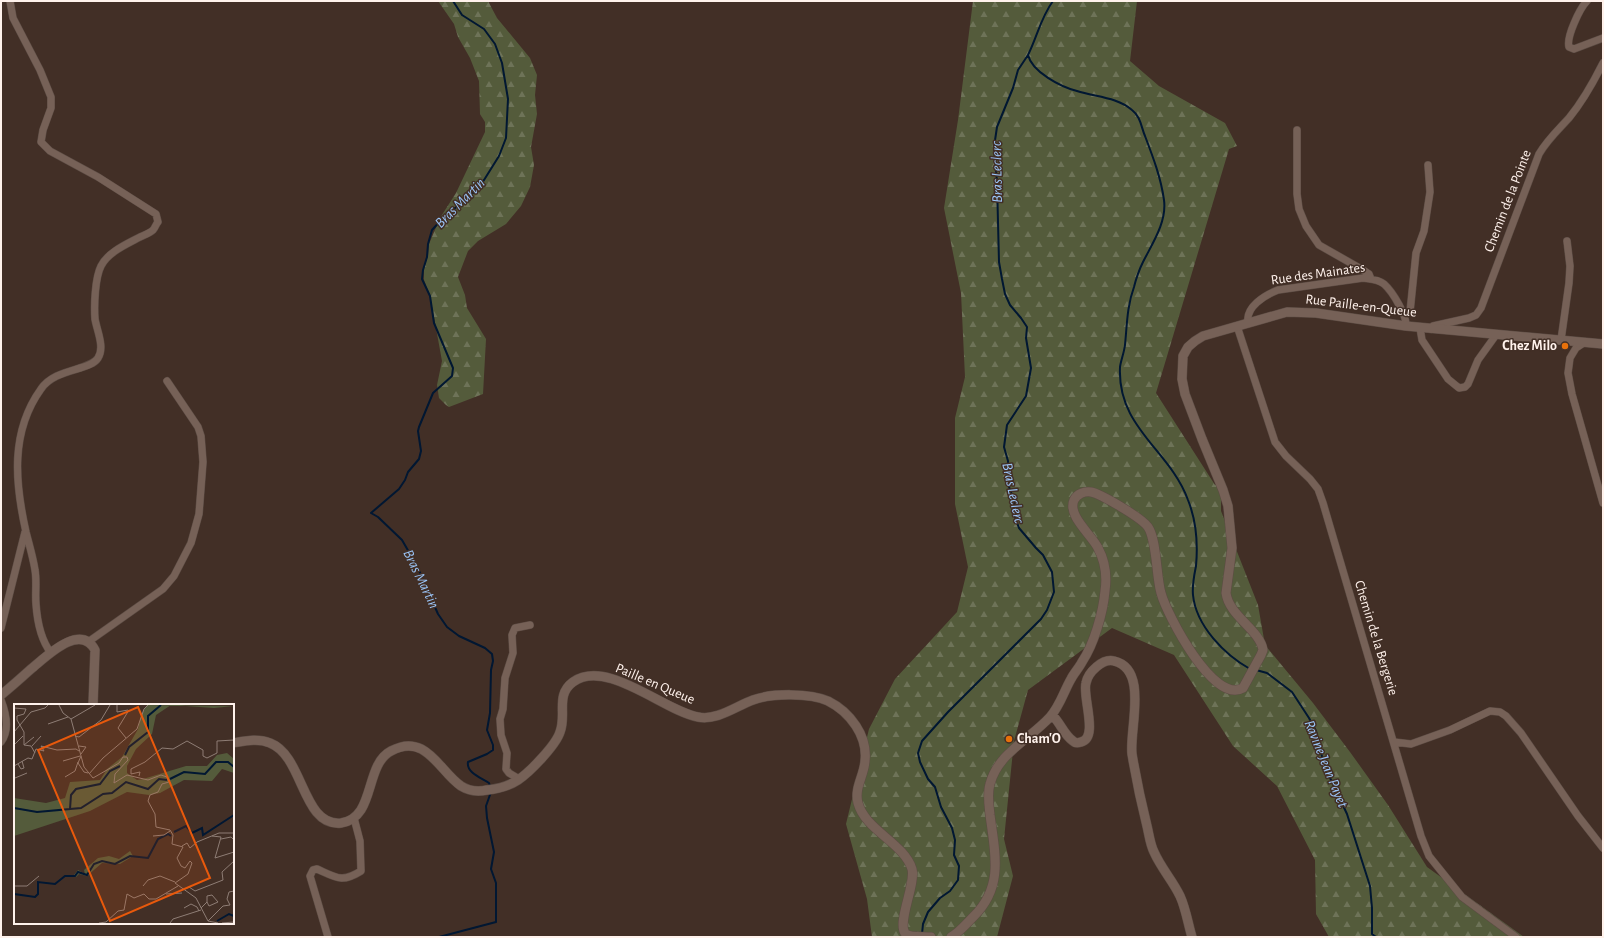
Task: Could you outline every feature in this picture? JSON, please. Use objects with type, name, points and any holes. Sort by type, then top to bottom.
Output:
[{"type":"main road","name":"Rue Paille-en-Queue","points":[[1052,715],[1088,650],[1099,620],[1105,589],[1104,565],[1098,546],[1074,513],[1074,500],[1083,492],[1097,494],[1136,516],[1148,528],[1152,541],[1161,595],[1187,647],[1218,683],[1234,690],[1243,688],[1261,655],[1262,650],[1260,641],[1231,607],[1227,598],[1226,593],[1232,548],[1228,506],[1185,394],[1182,379],[1183,356],[1188,347],[1203,336],[1287,312],[1311,312],[1420,328],[1603,344]]},
{"type":"main road","points":[[1,695],[50,652],[65,643],[75,640],[82,640],[88,642],[92,646],[95,654],[93,704]]},
{"type":"main road","points":[[951,937],[978,913],[985,904],[991,892],[995,876],[995,857],[988,802],[989,788],[992,777],[1008,754],[1052,715],[1072,741],[1080,743],[1085,741],[1088,738],[1089,730],[1085,692],[1086,682],[1098,665],[1108,661],[1116,661],[1125,666],[1129,671],[1135,687],[1132,752],[1144,814],[1154,851],[1180,896],[1192,937]]},
{"type":"main road","name":"Paille en Queue","points":[[354,818],[365,802],[377,765],[390,751],[401,748],[419,748],[427,752],[437,760],[460,786],[473,790],[487,791],[499,788],[519,779],[549,750],[560,732],[562,724],[563,696],[566,689],[577,679],[588,676],[602,677],[619,682],[640,690],[688,715],[698,717],[714,717],[755,699],[767,696],[798,696],[824,699],[836,705],[854,723],[861,733],[864,744],[865,762],[857,794],[858,804],[862,812],[867,819],[908,860],[911,867],[913,874],[905,908],[905,933],[908,935],[931,937]]},
{"type":"main road","points":[[234,743],[262,740],[272,743],[280,748],[295,768],[309,802],[318,813],[325,819],[334,822],[343,823],[354,818]]},
{"type":"street","points":[[10,1],[13,18],[40,70],[51,96],[51,108],[43,130],[41,142],[50,151],[98,177],[156,214],[158,222],[152,231],[113,253],[102,265],[96,281],[95,318],[101,349],[98,359],[86,366],[49,379],[41,388],[27,414],[20,438],[17,462],[26,530],[35,571],[36,604],[41,631],[50,652]]},
{"type":"street","points":[[1587,1],[1581,8],[1570,35],[1568,42],[1569,48],[1574,49],[1603,38]]},
{"type":"street","name":"Chemin de la Pointe","points":[[1431,329],[1433,326],[1470,318],[1476,315],[1481,308],[1539,154],[1587,94],[1603,64]]},
{"type":"street","points":[[1297,130],[1297,194],[1299,209],[1306,226],[1319,245],[1369,274],[1371,278]]},
{"type":"street","points":[[1405,315],[1410,312],[1416,253],[1424,231],[1430,192],[1428,165]]},
{"type":"street","points":[[1561,340],[1569,283],[1570,266],[1567,241]]},
{"type":"street","name":"Rue des Mainates","points":[[1248,323],[1249,312],[1259,300],[1278,290],[1371,278],[1384,284],[1405,315],[1406,326]]},
{"type":"street","name":"Chemin de la Bergerie","points":[[1236,326],[1276,442],[1286,456],[1310,479],[1318,490],[1421,836],[1429,856],[1462,897],[1516,937]]},
{"type":"street","points":[[1420,328],[1422,340],[1430,353],[1448,379],[1459,388],[1465,387],[1468,384],[1478,360],[1496,335]]},
{"type":"street","points":[[1585,342],[1576,348],[1570,358],[1568,373],[1572,394],[1603,503]]},
{"type":"street","points":[[88,642],[163,589],[174,576],[191,543],[199,514],[202,462],[201,436],[183,404],[167,381]]},
{"type":"street","points":[[1,628],[26,530]]},
{"type":"street","points":[[519,779],[509,773],[506,769],[507,753],[501,735],[500,719],[503,709],[505,678],[513,653],[513,630],[520,626],[530,624]]},
{"type":"street","points":[[1,700],[6,719],[6,732],[1,742]]},
{"type":"street","points":[[1394,742],[1411,744],[1450,730],[1490,711],[1500,712],[1506,716],[1521,733],[1578,816],[1603,848]]},
{"type":"street","points":[[328,937],[310,876],[313,870],[318,869],[338,879],[351,878],[361,871],[360,841],[354,818]]},
{"type":"green space","points":[[438,1],[488,1],[497,18],[530,58],[537,75],[535,95],[537,114],[531,147],[534,165],[530,187],[521,206],[506,224],[478,241],[468,251],[458,277],[465,295],[467,308],[486,339],[483,394],[449,407],[439,398],[437,385],[442,361],[430,295],[424,280],[424,268],[428,256],[429,244],[440,218],[456,193],[485,132],[485,122],[480,114],[479,81],[470,58],[458,37],[454,24]]},
{"type":"green space","points":[[973,1],[1137,1],[1130,61],[1159,86],[1225,123],[1237,146],[1229,149],[1156,393],[1215,485],[1221,483],[1221,511],[1258,605],[1265,645],[1313,703],[1350,752],[1388,805],[1427,867],[1524,937],[1329,937],[1316,914],[1315,860],[1277,786],[1233,746],[1174,655],[1112,628],[1028,690],[1014,741],[1004,839],[1013,876],[997,937],[872,937],[867,899],[846,824],[869,729],[895,679],[957,612],[968,567],[955,504],[955,418],[965,377],[961,293],[944,208],[958,120]]},
{"type":"waterway","name":"Bras Martin","points":[[453,1],[462,15],[484,29],[495,44],[502,63],[508,99],[506,138],[499,156],[484,180],[473,193],[443,218],[432,230],[422,279],[430,296],[434,323],[453,368],[452,376],[433,393],[419,427],[418,431],[421,451],[419,459],[408,472],[399,489],[371,513],[378,517],[402,540],[417,566],[438,614],[447,627],[459,636],[485,648],[492,654],[493,661],[491,670],[490,713],[487,730],[493,745],[493,750],[468,762],[469,769],[489,783],[490,786]]},
{"type":"waterway","name":"Ravine Jean Payet","points":[[1053,1],[1045,14],[1028,55],[1031,61],[1041,73],[1063,86],[1120,102],[1132,110],[1140,122],[1159,176],[1164,200],[1163,216],[1158,232],[1139,271],[1130,301],[1125,345],[1120,367],[1121,388],[1135,423],[1180,482],[1191,508],[1195,524],[1197,549],[1193,595],[1195,607],[1200,618],[1213,638],[1222,648],[1250,669]]},
{"type":"waterway","name":"Bras Leclerc","points":[[922,934],[923,924],[928,912],[940,898],[950,891],[958,880],[959,866],[954,855],[955,840],[952,828],[941,807],[935,787],[928,779],[920,762],[918,753],[922,741],[948,712],[1041,619],[1047,610],[1054,592],[1052,572],[1043,555],[1019,528],[1015,517],[1014,500],[1009,487],[1008,461],[1004,447],[1007,425],[1026,396],[1031,368],[1026,338],[1027,327],[1010,305],[1005,294],[999,262],[997,182],[994,147],[997,127],[1013,88],[1018,70],[1028,55]]},
{"type":"waterway","name":"Ravine Jean Payet","points":[[1256,670],[1267,673],[1292,692],[1316,731],[1324,765],[1347,814],[1370,886],[1372,934],[1376,937]]},
{"type":"waterway","name":"Bras Martin","points":[[439,937],[496,922],[496,883],[491,869],[494,852],[486,806],[491,792]]},
{"type":"place","name":"Chez Milo","points":[[1565,346]]},
{"type":"place","name":"Cham'O","points":[[1009,739]]}]
